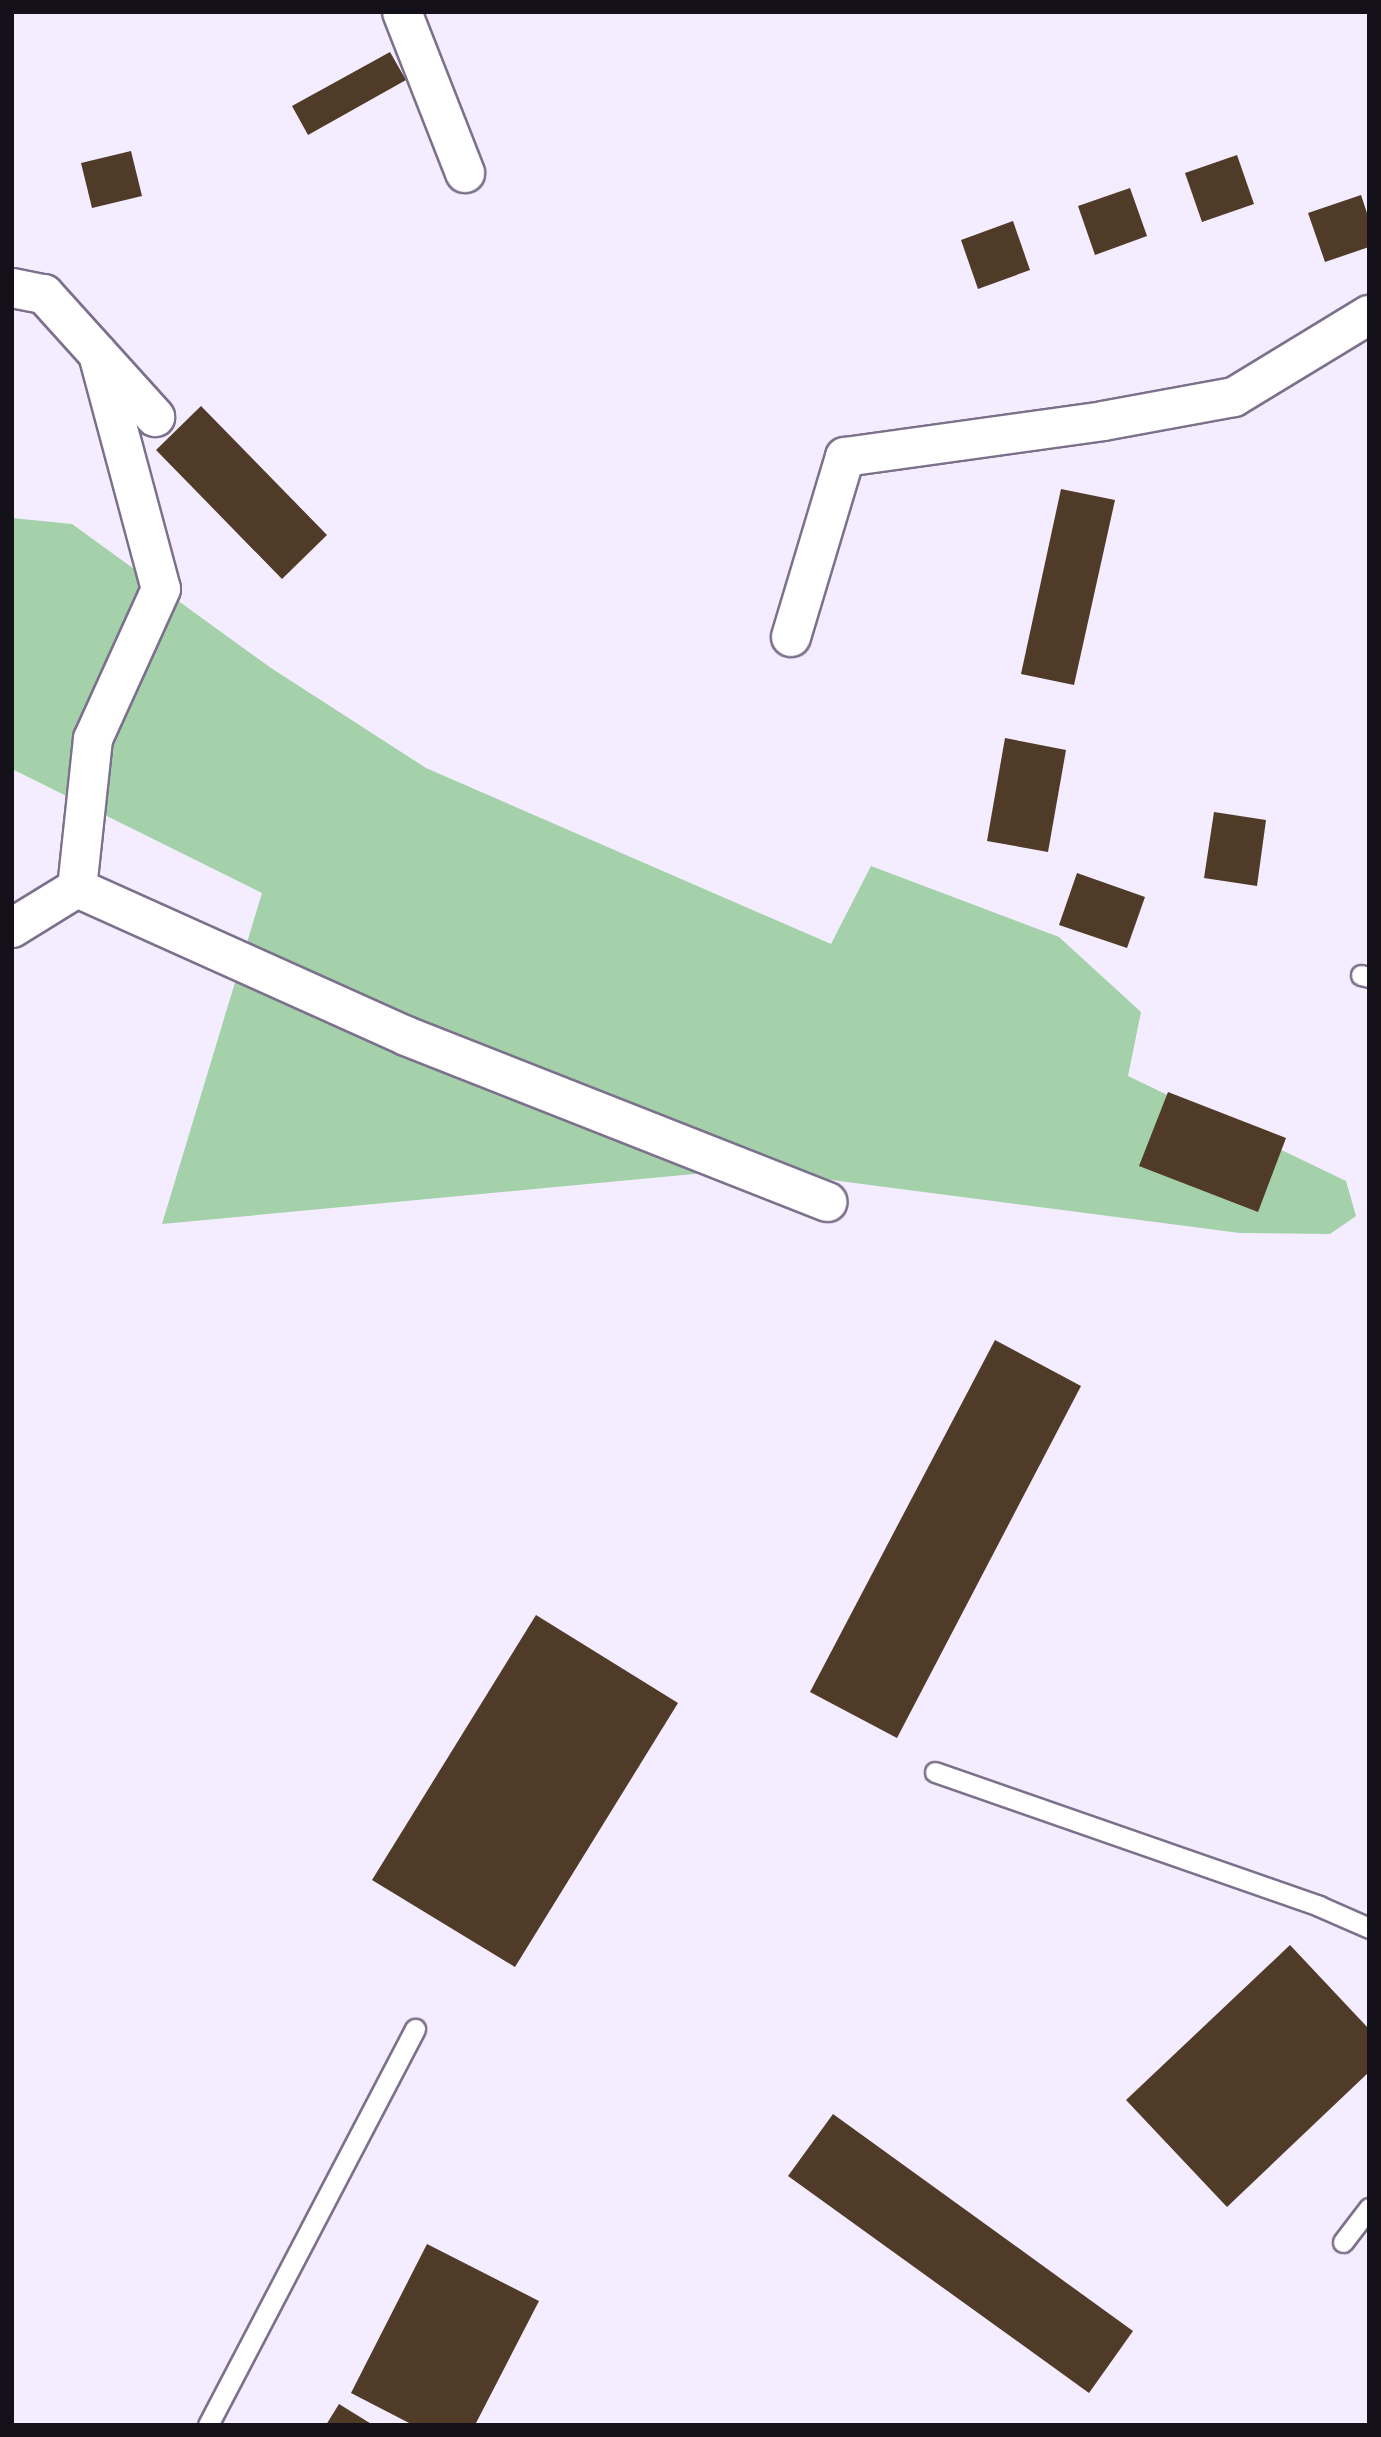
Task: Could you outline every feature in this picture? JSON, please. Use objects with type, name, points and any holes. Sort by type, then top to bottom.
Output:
[{"type":"street","points":[[402,12],[465,173]]},
{"type":"street","points":[[12,288],[44,294],[155,417]]},
{"type":"street","points":[[791,637],[845,457],[1103,421],[1234,397],[1369,315]]},
{"type":"street","points":[[77,888],[93,738],[162,589],[98,354]]},
{"type":"street","points":[[12,928],[77,888]]},
{"type":"street","points":[[77,888],[406,1036],[827,1202]]},
{"type":"lane","points":[[935,1772],[1319,1906],[1369,1928]]},
{"type":"lane","points":[[208,2425],[415,2029]]},
{"type":"lane","points":[[1343,2242],[1369,2208]]},
{"type":"green space","points":[[12,518],[72,524],[271,668],[426,768],[831,944],[871,866],[1059,937],[1141,1012],[1128,1076],[1346,1181],[1356,1216],[1330,1234],[1240,1233],[747,1169],[162,1224],[262,893],[12,769]]},
{"type":"building","points":[[390,52],[406,80],[308,135],[292,106]]},
{"type":"building","points":[[131,151],[142,196],[92,208],[81,163]]},
{"type":"building","points":[[1237,155],[1254,204],[1202,222],[1185,173]]},
{"type":"building","points":[[1130,188],[1147,236],[1095,255],[1078,206]]},
{"type":"building","points":[[1361,195],[1369,219],[1369,247],[1325,262],[1308,213]]},
{"type":"building","points":[[1013,221],[1030,270],[978,289],[961,240]]},
{"type":"building","points":[[201,406],[327,535],[282,579],[156,450]]},
{"type":"building","points":[[1061,489],[1115,500],[1074,685],[1021,674]]},
{"type":"building","points":[[1005,738],[1066,750],[1048,852],[987,841]]},
{"type":"building","points":[[1214,812],[1266,820],[1257,886],[1204,878]]},
{"type":"building","points":[[1077,873],[1145,897],[1127,948],[1059,925]]},
{"type":"building","points":[[1168,1092],[1286,1138],[1258,1212],[1139,1166]]},
{"type":"building","points":[[995,1340],[1081,1386],[897,1738],[810,1692]]},
{"type":"building","points":[[536,1615],[678,1703],[515,1967],[372,1880]]},
{"type":"building","points":[[1290,1945],[1369,2029],[1369,2072],[1227,2207],[1126,2100]]},
{"type":"building","points":[[833,2114],[1133,2331],[1089,2393],[788,2176]]},
{"type":"building","points":[[427,2244],[539,2301],[475,2425],[413,2425],[351,2393]]},
{"type":"building","points":[[339,2404],[373,2425],[326,2425]]}]
